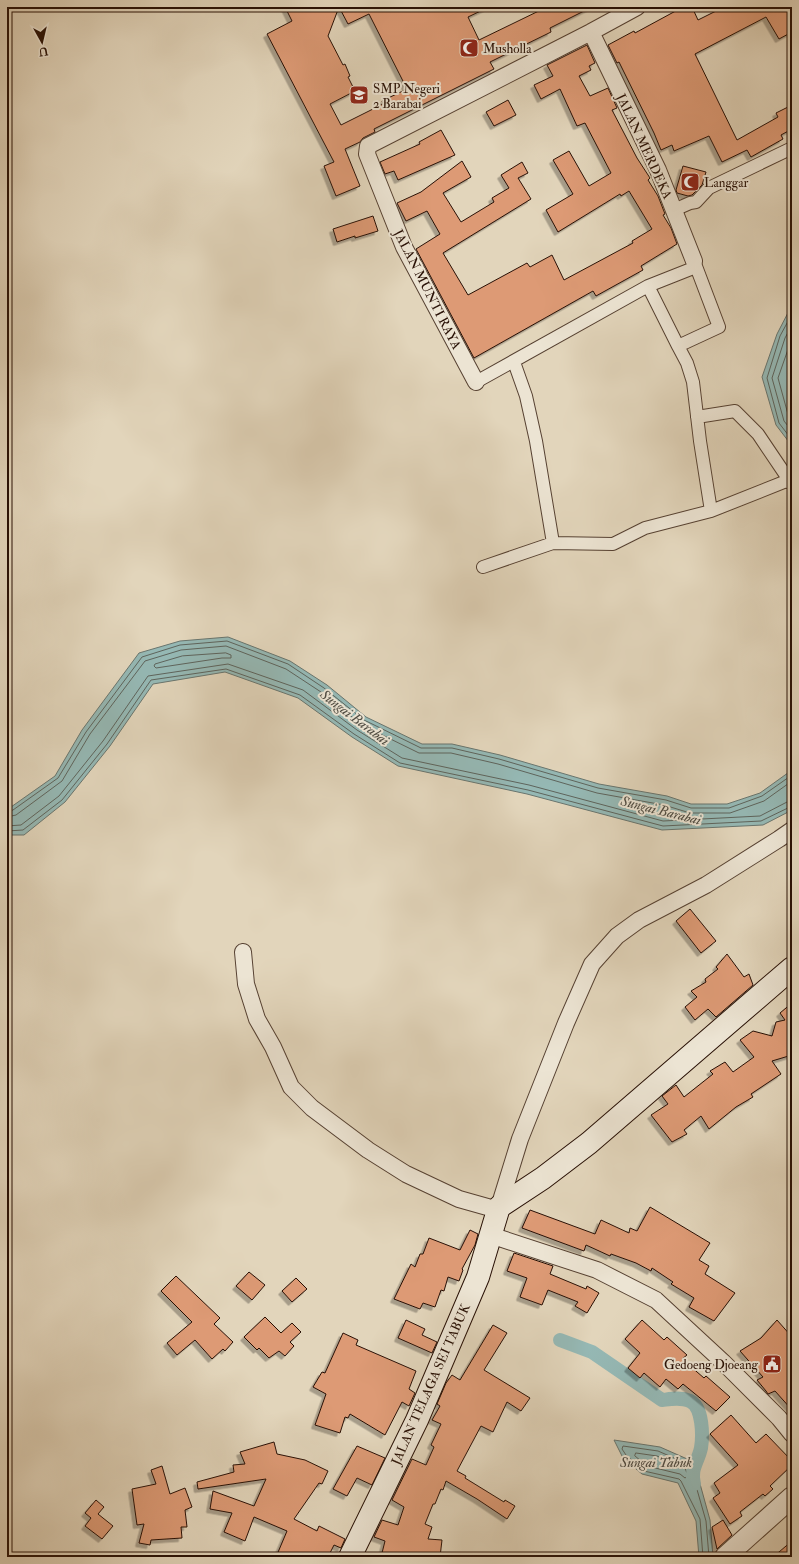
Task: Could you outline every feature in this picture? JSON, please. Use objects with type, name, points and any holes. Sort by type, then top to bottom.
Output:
[{"type":"main road","points":[[498,1208],[543,1178],[589,1143],[792,968]]},
{"type":"main road","name":"JALAN TELAGA SEI TABUK","points":[[350,1557],[420,1413],[478,1277],[498,1208]]},
{"type":"street","points":[[591,32],[631,8]]},
{"type":"street","name":"JALAN MUNTI RAYA","points":[[476,382],[404,247],[367,154],[367,149],[370,144],[591,32]]},
{"type":"street","name":"JALAN MERDEKA","points":[[591,32],[658,170],[695,264]]},
{"type":"street","points":[[674,210],[696,202],[709,188],[792,148]]},
{"type":"street","points":[[476,382],[648,286],[695,264],[719,327],[678,346]]},
{"type":"street","points":[[648,286],[687,363],[693,382],[711,511]]},
{"type":"street","points":[[514,362],[526,396],[536,441],[553,543]]},
{"type":"street","points":[[483,567],[553,543],[613,544],[645,528],[711,511],[791,479],[758,434],[735,411],[697,417]]},
{"type":"street","points":[[243,952],[246,984],[257,1019],[273,1047],[291,1087],[312,1108],[368,1150],[406,1174],[459,1199],[498,1208],[520,1139],[566,1023],[592,964],[617,936],[639,920],[706,885],[792,830]]},
{"type":"street","points":[[490,1235],[597,1270],[656,1300],[723,1362],[779,1418],[792,1434]]},
{"type":"street","points":[[725,1557],[792,1497]]},
{"type":"water","points":[[792,305],[792,446],[776,425],[762,377],[777,334]]},
{"type":"water","name":"Sungai Barabai","points":[[228,637],[290,661],[327,685],[366,717],[422,744],[452,744],[500,755],[599,784],[667,796],[691,804],[727,804],[760,793],[792,770],[792,810],[763,825],[662,830],[527,794],[398,766],[352,737],[298,698],[225,672],[153,684],[110,746],[65,802],[24,835],[7,835],[7,808],[11,807],[55,776],[82,730],[139,653],[180,641]]},
{"type":"water","name":"Sungai Tabuk","points":[[614,1440],[660,1447],[694,1462],[710,1520],[713,1557],[699,1557],[696,1521],[678,1483],[642,1474],[623,1458]]},
{"type":"building","name":"SMP Negeri 2 Barabai","points":[[285,7],[339,7],[489,7],[468,17],[479,40],[547,7],[592,7],[550,28],[551,32],[490,62],[494,69],[374,129],[375,132],[363,138],[360,142],[345,149],[360,186],[336,196],[324,166],[334,162],[267,34],[292,21]],"holes":[[[339,7],[348,24],[369,14],[407,89],[382,101],[383,104],[341,125],[330,104],[355,91],[348,77],[350,76],[345,64],[343,65],[328,36]]]},
{"type":"building","points":[[683,7],[692,7],[698,20],[724,7],[792,7],[792,32],[779,39],[766,17],[695,54],[737,140],[778,117],[776,113],[792,105],[792,129],[781,135],[783,139],[751,157],[747,150],[722,162],[709,136],[674,151],[672,145],[661,150],[619,62],[617,63],[608,45],[634,31],[635,33]]},
{"type":"building","points":[[587,45],[595,63],[589,66],[591,70],[579,76],[590,96],[608,88],[617,108],[612,110],[637,158],[650,178],[648,180],[658,196],[665,214],[663,215],[671,228],[677,244],[641,266],[643,270],[596,296],[593,291],[474,358],[416,249],[440,234],[427,211],[406,221],[397,203],[421,192],[462,161],[471,177],[443,193],[461,222],[494,202],[492,198],[509,188],[501,175],[522,162],[528,173],[518,178],[531,199],[443,253],[468,295],[527,263],[530,267],[552,255],[564,280],[633,243],[632,241],[652,229],[629,191],[621,196],[620,194],[558,232],[546,210],[573,194],[553,160],[569,151],[589,186],[611,173],[585,123],[577,126],[560,89],[541,99],[534,85],[553,76],[547,65]]},
{"type":"building","points":[[508,100],[516,115],[494,126],[486,112]]},
{"type":"building","points":[[441,130],[455,155],[398,180],[394,171],[385,174],[380,162],[420,144],[419,142]]},
{"type":"building","name":"Langgar","points":[[683,166],[706,172],[702,185],[692,195],[688,196],[677,193],[676,190]]},
{"type":"building","points":[[373,216],[378,231],[337,242],[333,229]]},
{"type":"building","points":[[690,909],[716,941],[701,953],[676,921]]},
{"type":"building","points":[[727,954],[744,977],[749,974],[753,985],[716,1017],[708,1009],[695,1020],[685,1007],[697,997],[691,991],[706,982],[705,979],[718,969],[716,967]]},
{"type":"building","points":[[792,1003],[792,1055],[772,1061],[781,1074],[751,1094],[753,1097],[736,1107],[709,1129],[701,1116],[684,1130],[687,1134],[672,1142],[651,1115],[668,1104],[662,1096],[676,1085],[684,1097],[713,1074],[710,1071],[725,1062],[733,1072],[754,1057],[740,1040],[753,1031],[772,1036],[776,1022],[785,1020],[780,1013]]},
{"type":"building","points":[[650,1207],[710,1243],[699,1260],[709,1266],[705,1274],[735,1293],[714,1321],[689,1307],[694,1298],[671,1284],[673,1282],[652,1268],[651,1271],[636,1263],[611,1254],[610,1256],[586,1245],[584,1251],[522,1228],[530,1210],[595,1234],[601,1220],[629,1233],[630,1228],[637,1231]]},
{"type":"building","points":[[470,1230],[478,1234],[475,1245],[462,1269],[463,1270],[459,1281],[448,1277],[444,1291],[441,1290],[435,1307],[423,1303],[420,1309],[394,1299],[411,1264],[415,1267],[420,1254],[423,1254],[429,1238],[460,1250]]},
{"type":"building","points":[[514,1253],[553,1266],[550,1274],[586,1289],[587,1286],[599,1293],[587,1313],[575,1306],[578,1302],[548,1290],[542,1305],[520,1297],[527,1278],[507,1271]]},
{"type":"building","points":[[249,1272],[265,1285],[252,1300],[236,1286]]},
{"type":"building","points":[[176,1276],[220,1318],[214,1324],[233,1342],[225,1351],[223,1349],[212,1359],[195,1340],[177,1355],[167,1343],[192,1322],[161,1291]]},
{"type":"building","points":[[296,1278],[307,1289],[292,1302],[282,1291]]},
{"type":"building","points":[[265,1317],[281,1333],[292,1323],[301,1332],[290,1342],[294,1346],[285,1356],[279,1351],[269,1358],[259,1348],[257,1350],[244,1337]]},
{"type":"building","points":[[406,1320],[425,1329],[422,1335],[437,1342],[432,1353],[398,1338]]},
{"type":"building","points":[[642,1320],[664,1340],[667,1337],[687,1355],[682,1359],[704,1378],[706,1376],[730,1397],[716,1411],[683,1384],[678,1389],[666,1379],[660,1387],[644,1373],[640,1378],[628,1368],[640,1353],[625,1339]]},
{"type":"building","name":"Gedoeng Djoeang","points":[[777,1320],[792,1337],[792,1410],[775,1391],[768,1394],[757,1380],[763,1377],[740,1351],[761,1338]]},
{"type":"building","points":[[493,1325],[507,1333],[484,1370],[530,1398],[521,1411],[507,1402],[493,1432],[481,1426],[457,1471],[466,1476],[465,1478],[504,1502],[505,1500],[515,1506],[507,1519],[446,1481],[443,1490],[441,1489],[435,1504],[433,1504],[425,1524],[432,1527],[428,1539],[442,1540],[440,1557],[381,1557],[385,1541],[374,1537],[382,1520],[398,1525],[404,1507],[392,1500],[412,1459],[426,1465],[434,1447],[431,1445],[441,1424],[432,1420],[440,1406],[437,1404],[446,1383],[452,1375],[460,1380]]},
{"type":"building","points":[[343,1333],[358,1340],[356,1345],[416,1371],[409,1389],[415,1393],[409,1406],[402,1402],[385,1435],[350,1414],[348,1418],[345,1417],[340,1433],[315,1425],[326,1394],[313,1387],[322,1372],[325,1373]]},
{"type":"building","points":[[731,1415],[756,1443],[766,1434],[792,1461],[792,1465],[770,1486],[773,1489],[765,1496],[763,1494],[740,1512],[742,1516],[730,1524],[713,1498],[720,1493],[714,1483],[738,1465],[710,1434]]},
{"type":"building","points":[[274,1442],[277,1454],[305,1460],[328,1471],[322,1484],[319,1483],[294,1519],[317,1531],[319,1526],[345,1539],[341,1548],[334,1545],[328,1557],[276,1557],[287,1531],[254,1517],[245,1541],[224,1532],[232,1513],[210,1509],[213,1491],[254,1506],[266,1479],[198,1489],[197,1482],[234,1472],[233,1465],[245,1464],[240,1452]]},
{"type":"building","points":[[357,1446],[385,1458],[372,1485],[357,1478],[347,1496],[333,1489]]},
{"type":"building","points":[[162,1466],[170,1494],[185,1488],[192,1507],[185,1510],[187,1527],[181,1527],[182,1538],[151,1540],[150,1545],[139,1543],[144,1524],[137,1525],[132,1489],[156,1484],[151,1470]]},
{"type":"building","points":[[96,1500],[104,1507],[98,1514],[113,1526],[102,1539],[85,1526],[91,1518],[85,1513]]},
{"type":"building","points":[[723,1520],[732,1535],[717,1549],[712,1527]]},
{"type":"building","points":[[792,1541],[792,1557],[773,1557]]},
{"type":"waterway","points":[[560,1340],[592,1352],[662,1400],[683,1399],[694,1404],[700,1415],[702,1436],[700,1453],[693,1474],[694,1484]]},
{"type":"place","name":"Musholla","points":[[469,48]]},
{"type":"place","name":"SMP Negeri 2 Barabai","points":[[359,95]]},
{"type":"place","name":"Langgar","points":[[690,182]]},
{"type":"place","name":"Gedoeng Djoeang","points":[[772,1364]]}]
